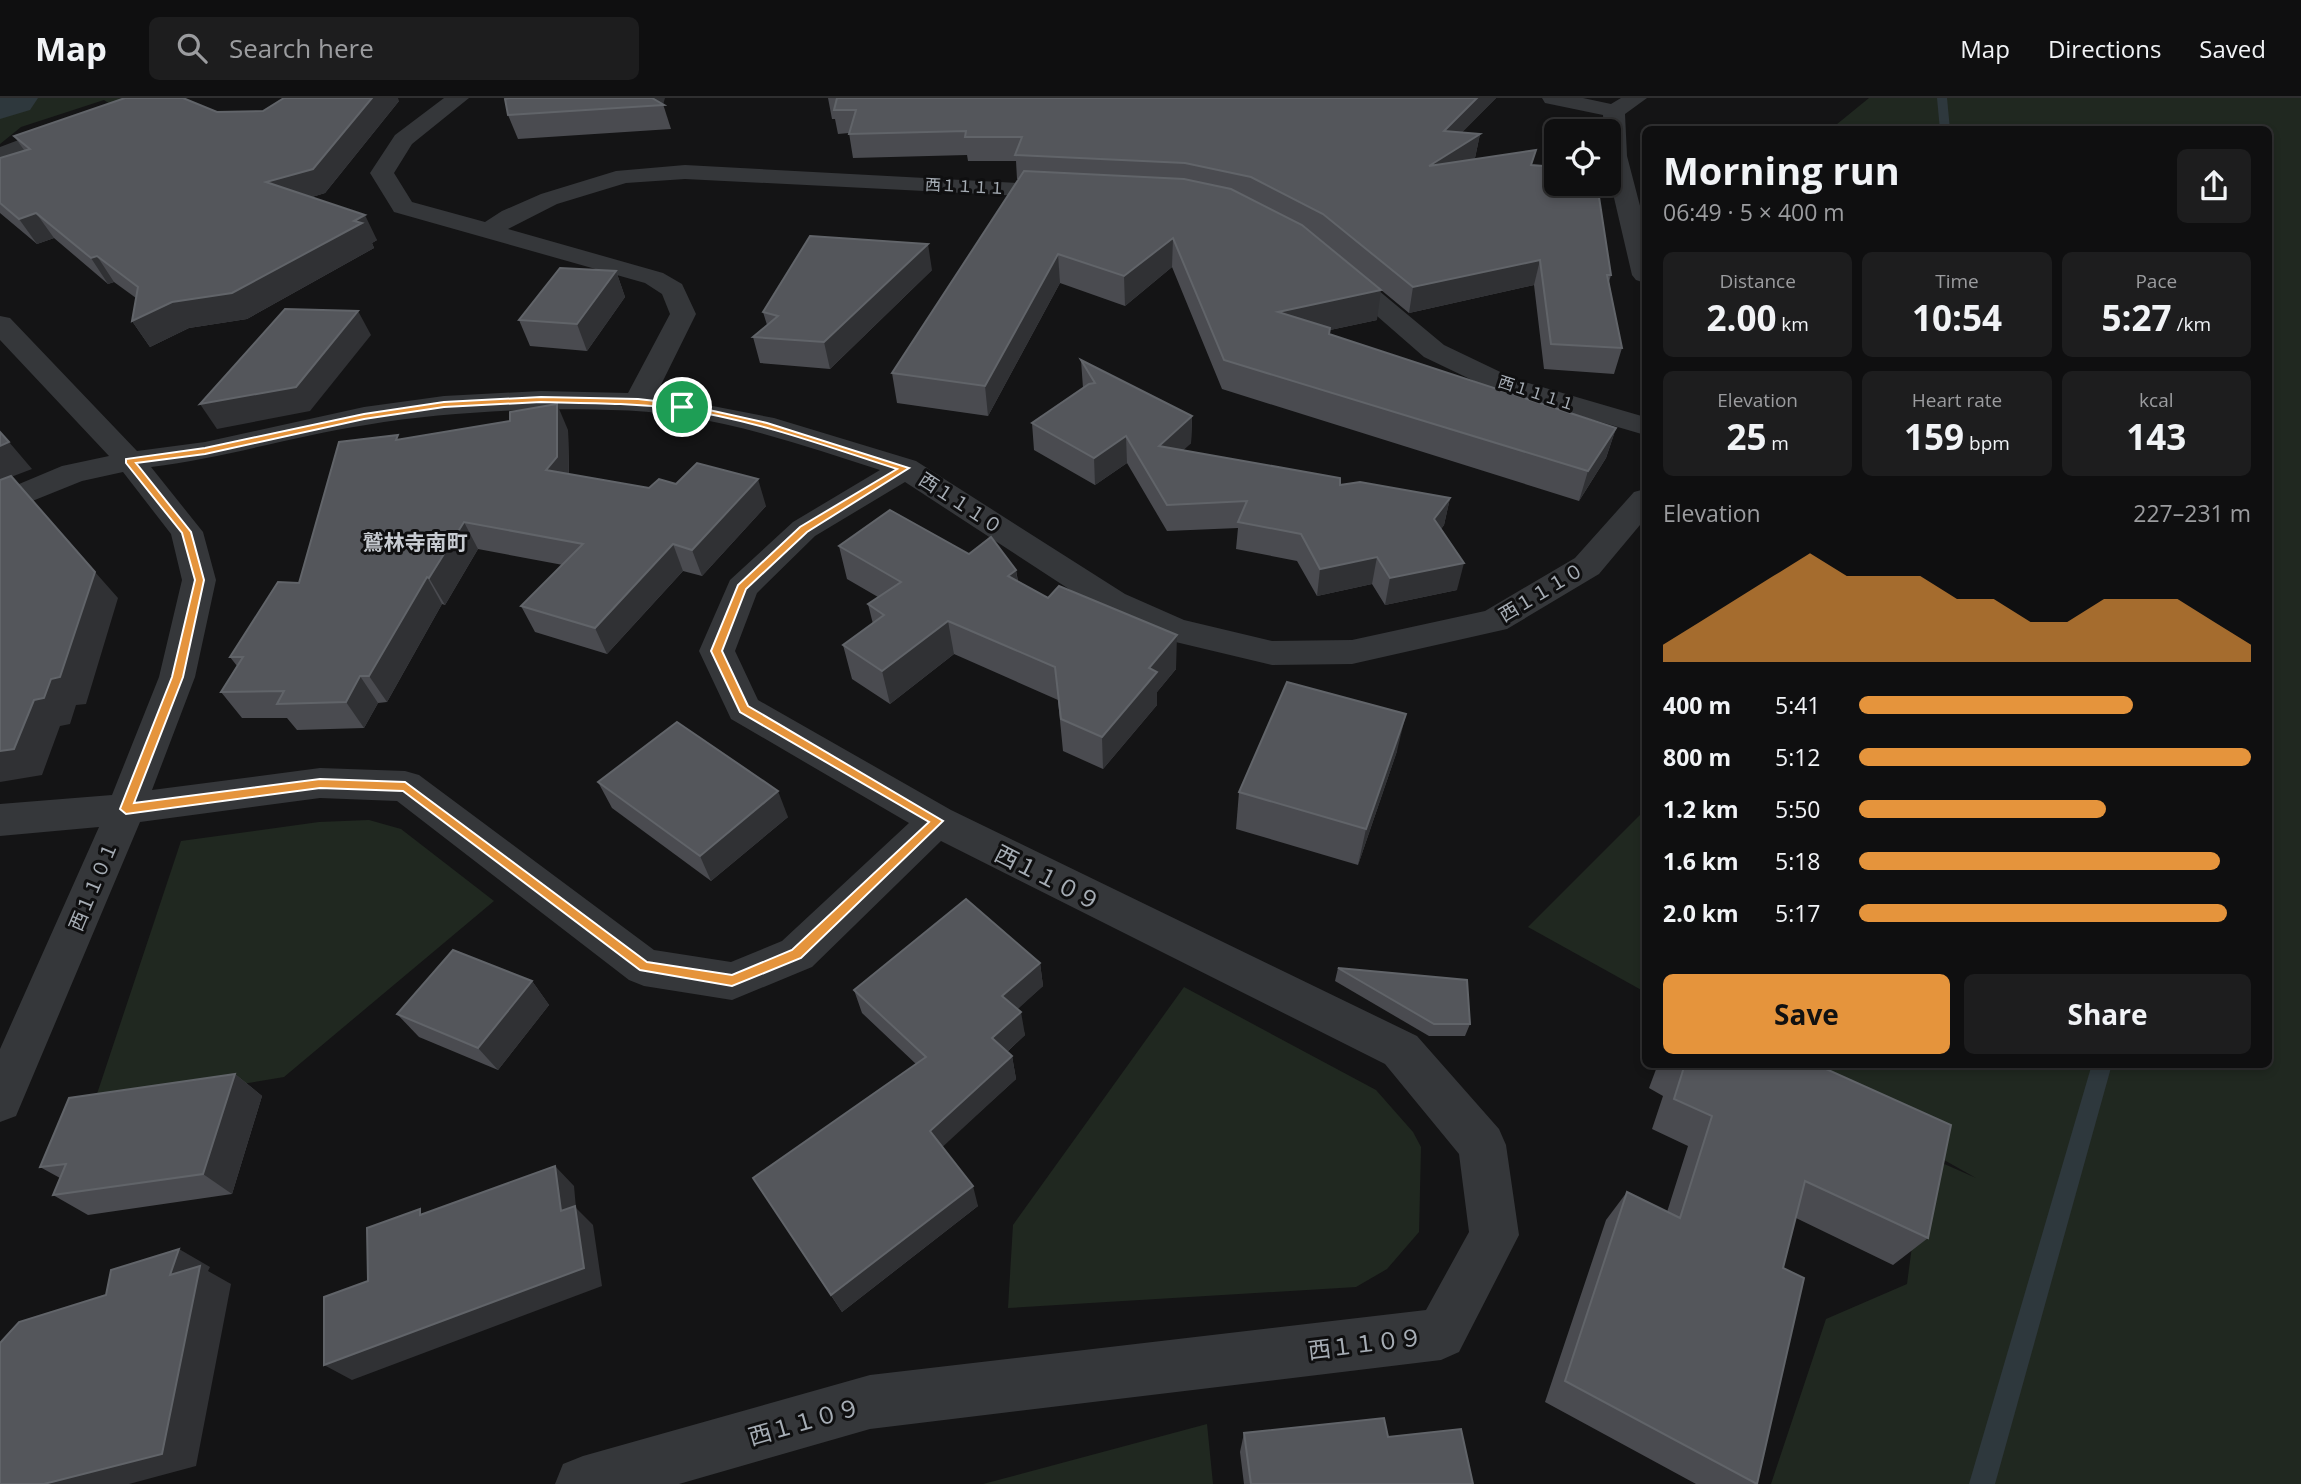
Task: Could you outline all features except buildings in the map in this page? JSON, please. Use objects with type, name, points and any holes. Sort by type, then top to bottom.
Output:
[{"type":"street","points":[[0,155],[117,111],[168,98]]},
{"type":"street","points":[[458,98],[403,140],[382,173],[403,207],[594,259],[654,278],[673,290],[683,314],[638,402]]},
{"type":"street","points":[[1553,98],[1614,111],[1636,98]]},
{"type":"street","points":[[1614,111],[1616,156],[1642,263]]},
{"type":"street","name":"西１１１１","points":[[487,232],[511,216],[549,199],[624,176],[685,172],[1087,192]]},
{"type":"street","name":"西１１１１","points":[[1321,254],[1434,351],[1505,385],[1642,425]]},
{"type":"street","name":"西１１０１","points":[[0,1101],[126,809],[177,677],[200,580],[187,532],[130,461],[8,341]]},
{"type":"street","name":"西１１１０","points":[[0,504],[73,473],[130,461],[205,451],[364,416],[444,405],[541,400],[638,402],[682,407],[764,424],[905,468],[1113,602],[1175,631],[1272,653],[1352,652],[1495,621],[1587,566],[1642,502]]},
{"type":"street","points":[[0,820],[126,809],[320,783],[405,786],[644,967],[732,981],[797,954],[937,821],[744,709],[717,651],[742,588],[804,529],[905,468]]},
{"type":"street","name":"西１１０９","points":[[583,1484],[870,1402],[1441,1334],[1494,1235],[1482,1145],[1401,1050],[937,821]]},
{"type":"shaded area","points":[[0,98],[189,98],[113,106],[104,100],[21,127],[0,144]]},
{"type":"shaded area","points":[[1869,98],[2301,98],[2301,1484],[1771,1484],[1826,1319],[1907,1284],[1924,1155],[1976,1178],[1781,1068],[2272,1068],[2272,126],[1835,126]]},
{"type":"shaded area","points":[[1642,813],[1642,990],[1528,927]]},
{"type":"shaded area","points":[[369,820],[401,829],[494,901],[284,1077],[92,1109],[181,841],[319,822]]},
{"type":"shaded area","points":[[1184,987],[1376,1090],[1413,1132],[1421,1147],[1419,1232],[1387,1269],[1356,1287],[1008,1308],[1013,1225]]},
{"type":"shaded area","points":[[1207,1424],[1213,1484],[983,1484]]},
{"type":"waterway","points":[[0,102],[10,98]]},
{"type":"waterway","points":[[1942,98],[1945,126]]},
{"type":"waterway","points":[[1982,1484],[2101,1068]]},
{"type":"district","name":"鷲林寺南町","points":[[415,542]]},
{"type":"route","points":[[541,400],[638,402],[682,407],[764,424],[905,468],[804,529],[742,588],[717,651],[744,709],[937,821],[797,954],[732,981],[644,967],[405,786],[320,783],[126,809],[177,677],[200,580],[187,532],[130,461],[205,451],[364,416],[444,405],[541,400]]}]
